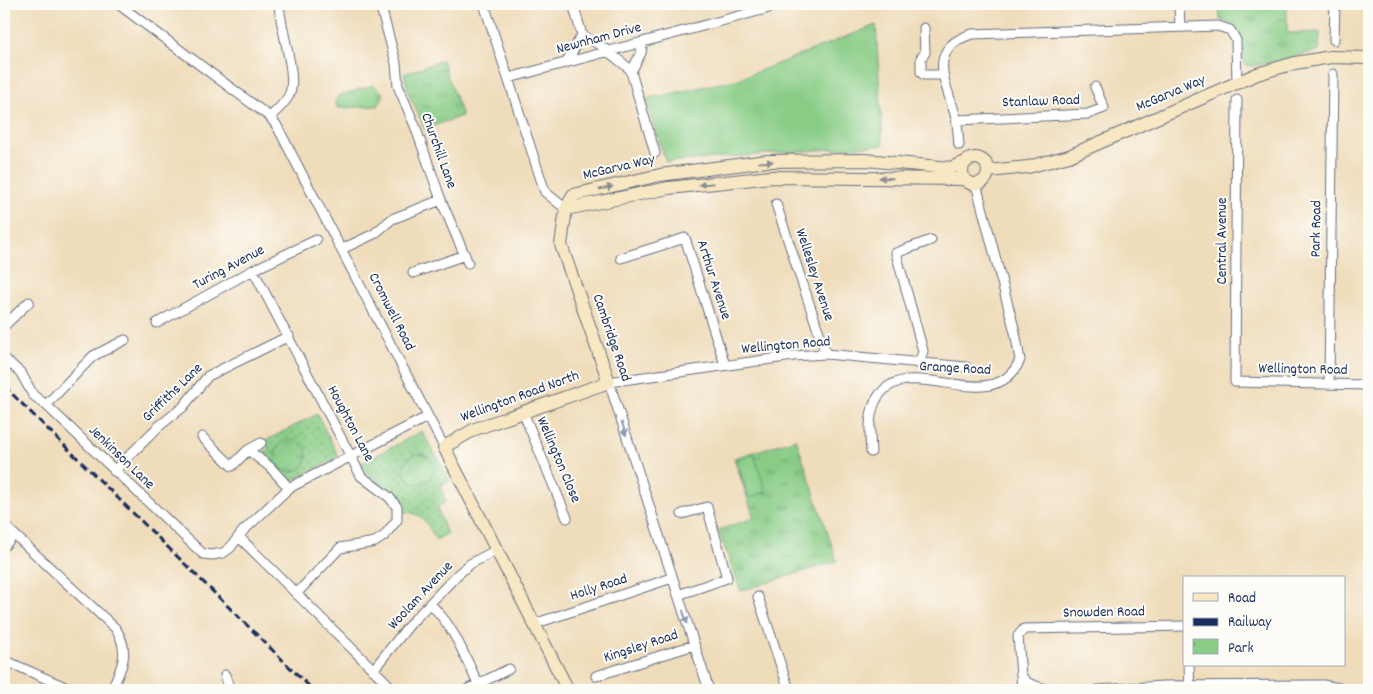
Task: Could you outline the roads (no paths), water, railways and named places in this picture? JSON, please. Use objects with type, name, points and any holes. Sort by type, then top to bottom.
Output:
[{"type":"street","name":"Cromwell Road","points":[[118,4],[270,117],[277,126],[568,690]]},
{"type":"street","points":[[270,117],[289,95],[293,80],[280,20],[279,4]]},
{"type":"street","name":"Churchill Lane","points":[[342,249],[374,234],[392,219],[441,200],[415,126],[398,86],[396,63],[380,4]]},
{"type":"street","points":[[484,4],[545,192],[566,208]]},
{"type":"street","points":[[573,4],[582,34],[600,45],[631,70],[655,153]]},
{"type":"street","name":"Newnham Drive","points":[[508,78],[784,4]]},
{"type":"street","points":[[1179,4],[1180,27]]},
{"type":"street","points":[[1334,40],[1335,4]]},
{"type":"street","points":[[959,145],[956,120],[942,75],[943,60],[949,46],[959,38],[972,34],[1218,26],[1230,30],[1236,40],[1237,84]]},
{"type":"street","points":[[924,28],[925,53],[921,58],[921,72],[924,75],[942,75]]},
{"type":"street","points":[[566,63],[582,34]]},
{"type":"street","points":[[631,70],[641,53],[643,42]]},
{"type":"street","name":"McGarva Way","points":[[988,170],[1028,167],[1069,156],[1237,84],[1256,74],[1295,63],[1331,57],[1369,58]]},
{"type":"street","name":"Park Road","points":[[1329,384],[1333,74]]},
{"type":"street","name":"Stanlaw Road","points":[[956,120],[1088,114],[1104,108],[1095,87]]},
{"type":"street","name":"Central Avenue","points":[[1235,382],[1238,100]]},
{"type":"street","points":[[979,159],[983,161],[988,170],[985,179],[970,182],[962,168],[966,162],[979,159]]},
{"type":"street","name":"McGarva Way","points":[[566,208],[573,195],[660,175],[767,161],[865,160],[950,168],[966,162]]},
{"type":"street","name":"McGarva Way","points":[[566,208],[669,188],[771,177],[970,182]]},
{"type":"street","name":"Grange Road","points":[[871,452],[870,427],[875,402],[887,387],[900,381],[916,380],[995,386],[1011,375],[1020,360],[1016,332],[970,182]]},
{"type":"street","points":[[412,273],[466,259],[441,200]]},
{"type":"street","name":"Wellesley Avenue","points":[[776,204],[826,354]]},
{"type":"street","name":"Cambridge Road","points":[[566,208],[561,245],[609,382],[709,690]]},
{"type":"street","name":"Arthur Avenue","points":[[621,259],[685,238],[725,366]]},
{"type":"street","name":"Turing Avenue","points":[[156,323],[253,270],[316,240]]},
{"type":"street","points":[[918,364],[923,351],[896,253],[931,240]]},
{"type":"street","name":"Houghton Lane","points":[[253,270],[361,476],[397,506],[396,520],[384,536],[375,542],[340,548],[296,594]]},
{"type":"street","points":[[4,326],[29,302]]},
{"type":"street","name":"Griffiths Lane","points":[[114,471],[158,427],[183,407],[208,376],[288,336]]},
{"type":"street","points":[[46,404],[93,356],[125,340]]},
{"type":"street","name":"Wellington Road","points":[[609,382],[793,356],[826,354],[918,364],[966,366]]},
{"type":"street","name":"Jenkinson Lane","points":[[4,358],[21,373],[33,395],[46,404],[203,554],[212,555],[230,548],[240,538]]},
{"type":"street","name":"Wellington Road North","points":[[444,447],[474,429],[609,382]]},
{"type":"street","name":"Wellington Road","points":[[1235,382],[1369,385]]},
{"type":"street","name":"Wellington Close","points":[[523,412],[568,518]]},
{"type":"street","points":[[394,690],[240,538],[255,519],[289,488],[427,417]]},
{"type":"street","points":[[202,437],[232,466],[248,450],[261,443]]},
{"type":"street","points":[[248,450],[270,467],[289,488]]},
{"type":"street","points":[[678,595],[727,578],[707,507],[682,514]]},
{"type":"street","points":[[4,525],[115,628],[122,638],[123,658],[111,690]]},
{"type":"street","points":[[4,546],[14,535]]},
{"type":"street","name":"Woolam Avenue","points":[[373,670],[411,623],[458,574],[470,564],[496,550]]},
{"type":"street","name":"Holly Road","points":[[534,624],[672,578]]},
{"type":"street","points":[[758,597],[790,690]]},
{"type":"street","points":[[430,604],[443,616],[453,631],[478,684]]},
{"type":"street","name":"Snowden Road","points":[[1020,676],[1018,636],[1024,629],[1183,626]]},
{"type":"street","name":"Kingsley Road","points":[[596,676],[694,645]]},
{"type":"street","points":[[4,660],[72,690]]},
{"type":"street","points":[[1189,666],[1190,689]]},
{"type":"street","points":[[466,690],[508,669]]},
{"type":"street","points":[[224,675],[230,690]]},
{"type":"street","points":[[1020,676],[1022,690]]},
{"type":"street","points":[[1020,676],[1028,683],[1047,690]]},
{"type":"street","points":[[1097,690],[1164,686],[1190,689],[1322,685],[1339,688]]},
{"type":"railway","points":[[4,386],[313,690]]}]
